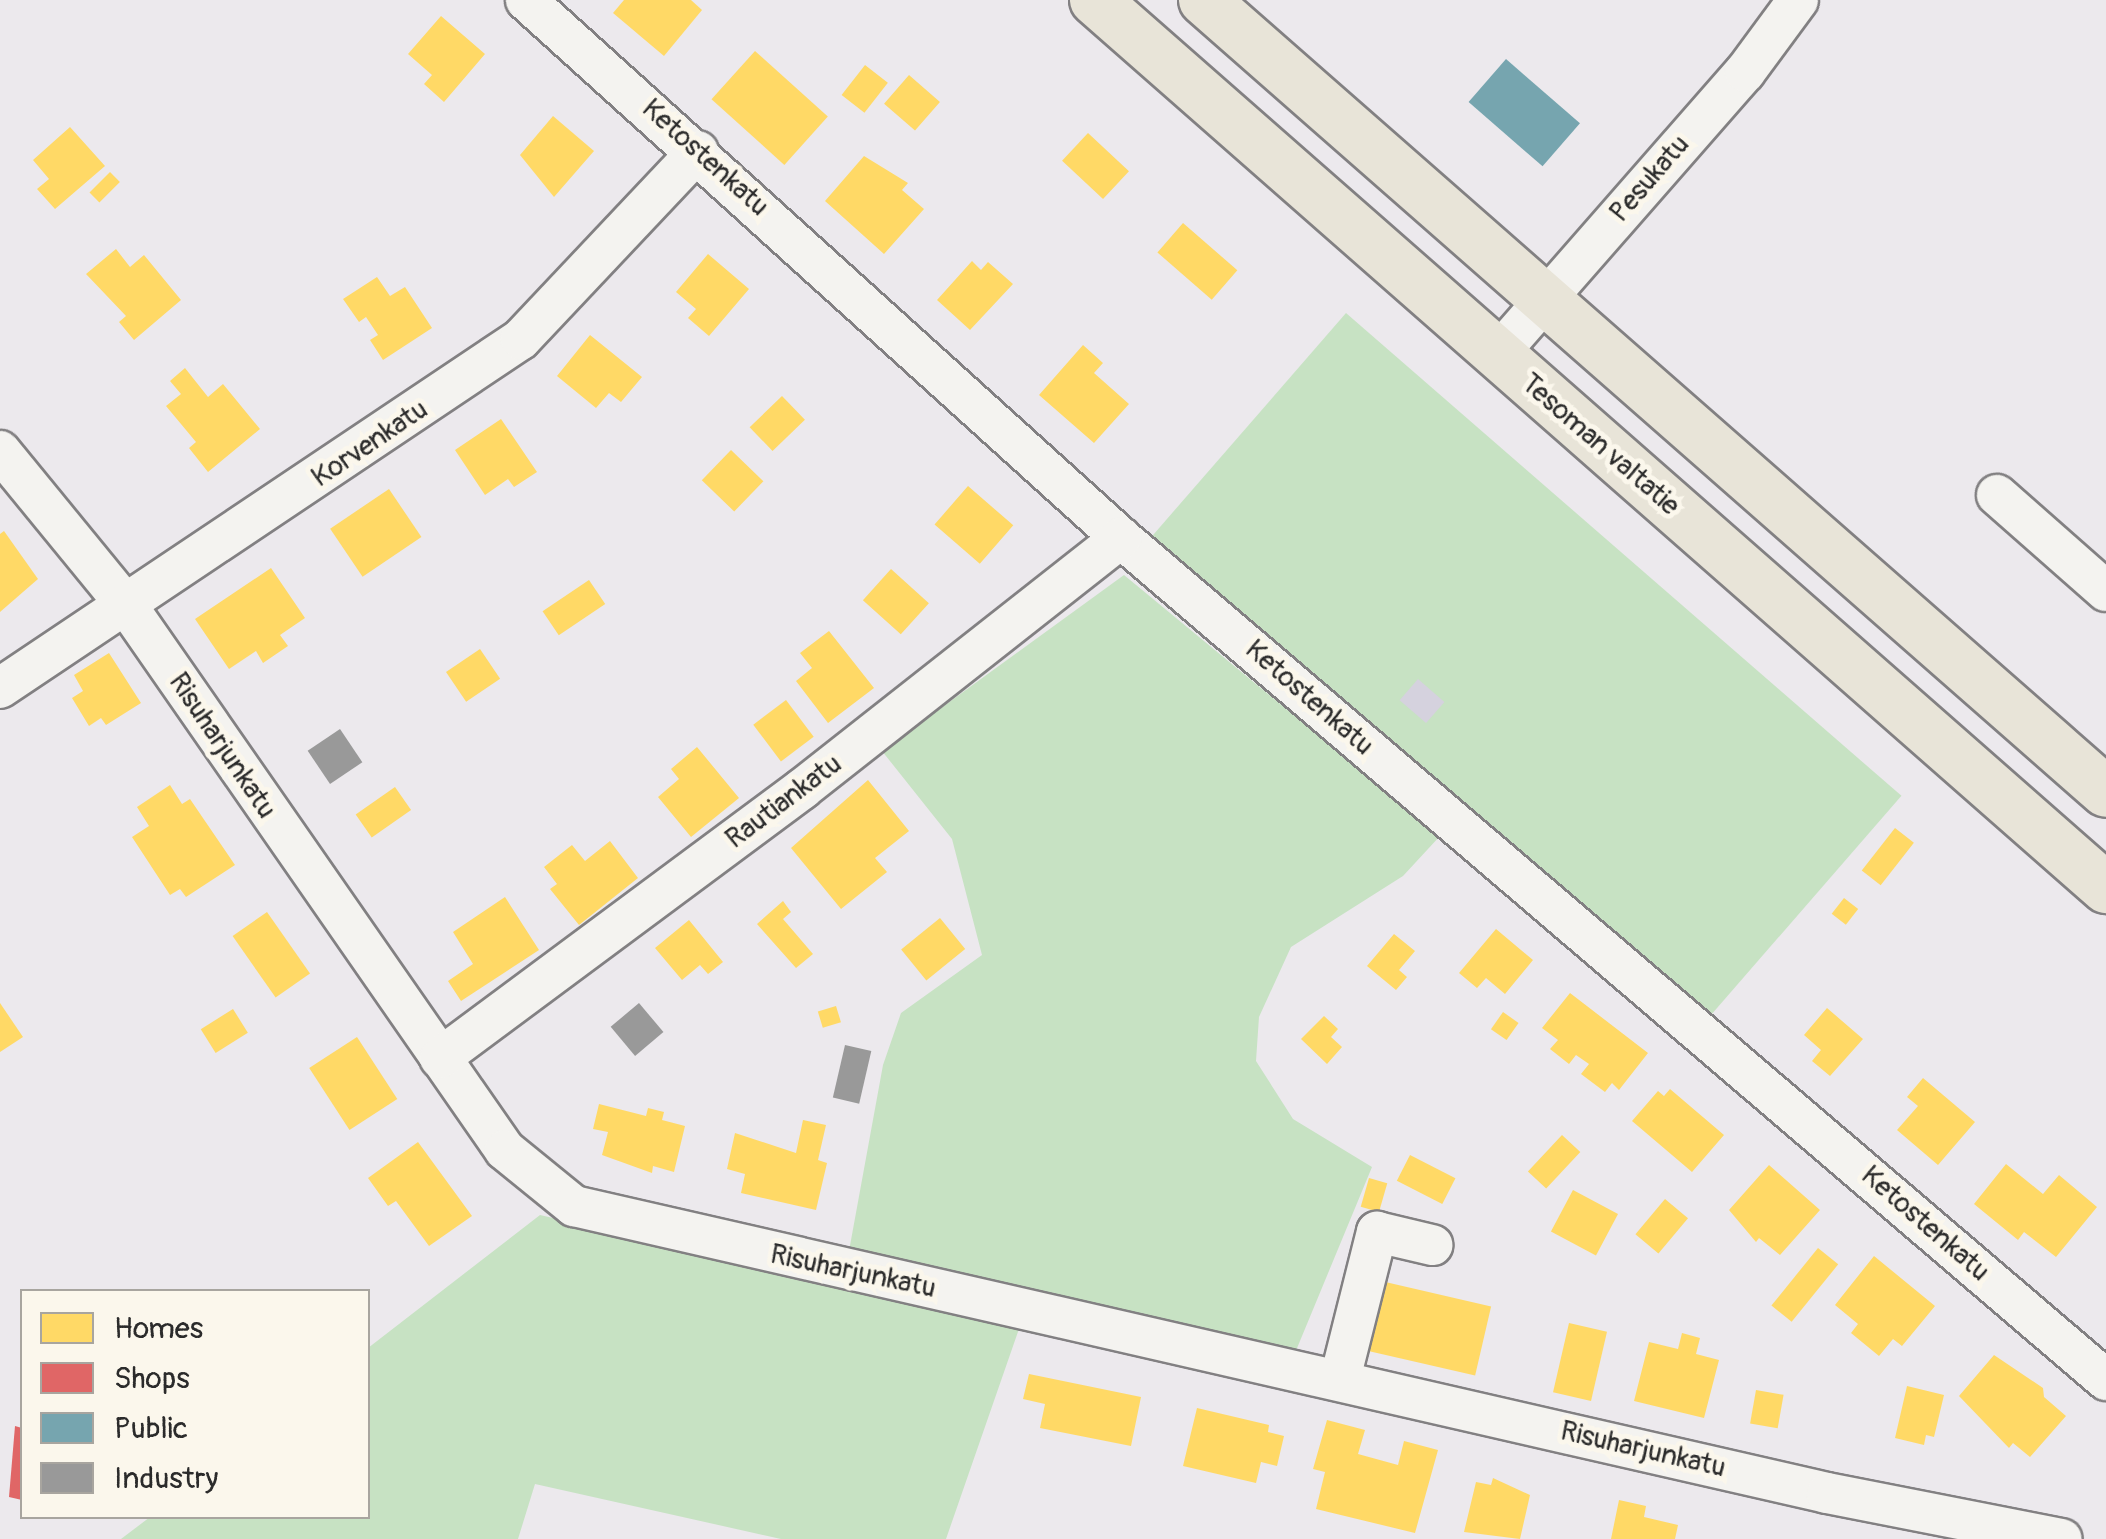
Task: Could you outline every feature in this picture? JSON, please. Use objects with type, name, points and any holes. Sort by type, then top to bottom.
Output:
[{"type":"main road","name":"Tesoman valtatie","points":[[1095,0],[2106,888]]},
{"type":"main road","points":[[1204,0],[2106,792]]},
{"type":"street","name":"Ketostenkatu","points":[[526,0],[698,151],[1121,538],[2106,1380]]},
{"type":"street","name":"Pesukatu","points":[[1498,355],[1744,72],[1798,0]]},
{"type":"street","name":"Korvenkatu","points":[[0,688],[521,339],[698,151]]},
{"type":"street","name":"Risuharjunkatu","points":[[0,452],[127,606],[505,1150],[574,1206],[1827,1492],[2062,1539]]},
{"type":"street","points":[[1997,495],[2106,591]]},
{"type":"street","name":"Rautiankatu","points":[[440,1058],[787,801],[1121,538]]},
{"type":"street","points":[[1340,1378],[1377,1232],[1432,1245]]},
{"type":"green space","points":[[1346,313],[1901,796],[1705,1022],[1149,539]]},
{"type":"green space","points":[[1124,575],[1440,836],[1403,876],[1291,947],[1259,1017],[1256,1061],[1293,1119],[1372,1167],[1295,1353],[849,1251],[883,1065],[901,1013],[982,955],[952,839],[882,751]]},
{"type":"green space","points":[[540,1215],[1020,1326],[946,1539],[781,1539],[535,1484],[518,1539],[121,1539],[147,1519],[370,1519],[370,1346]]},
{"type":"building: Homes","points":[[624,0],[691,0],[702,10],[664,56],[613,13]]},
{"type":"building: Homes","points":[[441,16],[485,54],[444,102],[424,84],[432,75],[408,54]]},
{"type":"building: Homes","points":[[755,51],[828,117],[784,165],[712,99]]},
{"type":"building: Homes","points":[[865,65],[888,83],[864,113],[842,95]]},
{"type":"building: Homes","points":[[909,75],[940,102],[915,131],[884,104]]},
{"type":"building: Homes","points":[[553,116],[594,151],[554,197],[520,155]]},
{"type":"building: Homes","points":[[70,127],[105,166],[55,209],[37,189],[49,179],[33,160]]},
{"type":"building: Homes","points":[[1088,133],[1129,171],[1103,199],[1062,161]]},
{"type":"building: Homes","points":[[864,156],[908,183],[902,190],[924,209],[884,254],[825,201]]},
{"type":"building: Homes","points":[[110,172],[120,182],[99,202],[89,193]]},
{"type":"building: Homes","points":[[1183,223],[1237,270],[1212,300],[1157,252]]},
{"type":"building: Homes","points":[[116,249],[130,267],[144,255],[181,300],[134,340],[119,322],[126,316],[86,274]]},
{"type":"building: Homes","points":[[708,254],[749,289],[709,336],[688,318],[696,309],[676,292]]},
{"type":"building: Homes","points":[[972,261],[981,270],[988,262],[1013,284],[970,330],[937,300]]},
{"type":"building: Homes","points":[[377,277],[390,296],[405,287],[432,328],[383,360],[370,340],[378,335],[366,317],[359,322],[343,299]]},
{"type":"building: Homes","points":[[590,335],[642,377],[621,402],[609,393],[596,408],[557,376]]},
{"type":"building: Homes","points":[[1083,345],[1103,363],[1094,373],[1129,404],[1094,443],[1039,395]]},
{"type":"building: Homes","points":[[185,368],[208,397],[223,384],[260,429],[208,472],[189,448],[196,442],[166,406],[181,394],[170,381]]},
{"type":"building: Homes","points":[[782,396],[805,420],[773,451],[750,427]]},
{"type":"building: Homes","points":[[501,419],[537,472],[514,487],[508,479],[485,495],[455,450]]},
{"type":"building: Homes","points":[[731,450],[763,481],[734,511],[702,480]]},
{"type":"building: Homes","points":[[968,486],[1013,525],[980,564],[935,524]]},
{"type":"building: Homes","points":[[389,489],[421,537],[363,577],[330,529]]},
{"type":"building: Homes","points":[[4,531],[38,579],[0,612],[0,534]]},
{"type":"building: Homes","points":[[271,568],[305,618],[280,635],[288,646],[263,663],[256,651],[229,669],[195,619]]},
{"type":"building: Homes","points":[[891,569],[929,603],[901,634],[863,600]]},
{"type":"building: Homes","points":[[589,580],[605,604],[559,635],[543,611]]},
{"type":"building: Homes","points":[[829,631],[874,688],[828,723],[796,681],[812,668],[800,653]]},
{"type":"building: Homes","points":[[480,649],[500,679],[466,702],[446,672]]},
{"type":"building: Homes","points":[[109,653],[141,703],[106,725],[101,718],[89,726],[72,698],[83,691],[74,675]]},
{"type":"building: Homes","points":[[786,700],[814,737],[781,761],[753,725]]},
{"type":"building: Homes","points":[[697,747],[739,798],[691,837],[658,797],[679,779],[671,769]]},
{"type":"building: Homes","points":[[868,780],[909,831],[875,858],[887,872],[841,909],[791,848]]},
{"type":"building: Homes","points":[[170,785],[182,804],[190,799],[235,865],[186,897],[180,889],[170,895],[132,837],[149,826],[137,807]]},
{"type":"building: Homes","points":[[395,787],[411,810],[372,837],[356,815]]},
{"type":"building: Homes","points":[[1895,828],[1914,843],[1881,885],[1862,871]]},
{"type":"building: Homes","points":[[610,841],[638,878],[579,925],[550,889],[557,884],[544,867],[572,845],[585,861]]},
{"type":"building: Homes","points":[[505,897],[539,950],[461,1001],[448,981],[473,964],[453,932]]},
{"type":"building: Homes","points":[[1844,898],[1858,909],[1846,925],[1832,914]]},
{"type":"building: Homes","points":[[783,901],[791,912],[783,919],[813,954],[796,968],[757,924]]},
{"type":"building: Homes","points":[[267,912],[310,973],[276,998],[233,936]]},
{"type":"building: Homes","points":[[940,918],[965,949],[926,981],[901,949]]},
{"type":"building: Homes","points":[[689,920],[723,962],[708,974],[700,965],[682,980],[655,948]]},
{"type":"building: Homes","points":[[1496,929],[1533,960],[1505,994],[1486,978],[1477,988],[1459,973]]},
{"type":"building: Homes","points":[[1394,934],[1415,951],[1399,970],[1407,977],[1396,990],[1367,966]]},
{"type":"building: Homes","points":[[1570,993],[1648,1053],[1619,1090],[1612,1083],[1605,1092],[1581,1074],[1589,1064],[1576,1055],[1569,1064],[1550,1049],[1558,1040],[1542,1028]]},
{"type":"building: Homes","points":[[0,1003],[23,1037],[0,1052]]},
{"type":"building: Homes","points":[[836,1006],[841,1022],[823,1028],[818,1012]]},
{"type":"building: Homes","points":[[1827,1008],[1863,1039],[1830,1076],[1812,1061],[1821,1050],[1804,1035]]},
{"type":"building: Homes","points":[[233,1009],[248,1033],[216,1053],[201,1029]]},
{"type":"building: Homes","points":[[1503,1012],[1519,1023],[1507,1040],[1491,1029]]},
{"type":"building: Homes","points":[[1324,1016],[1338,1029],[1331,1037],[1342,1047],[1327,1064],[1301,1039]]},
{"type":"building: Homes","points":[[357,1037],[397,1099],[349,1130],[309,1068]]},
{"type":"building: Homes","points":[[1923,1078],[1975,1122],[1938,1165],[1897,1130],[1918,1106],[1907,1097]]},
{"type":"building: Homes","points":[[1670,1089],[1724,1135],[1692,1172],[1632,1121],[1658,1091],[1664,1096]]},
{"type":"building: Homes","points":[[599,1104],[646,1116],[648,1108],[664,1112],[662,1120],[685,1126],[674,1172],[653,1166],[652,1173],[602,1155],[608,1132],[593,1129]]},
{"type":"building: Homes","points":[[803,1120],[826,1125],[818,1160],[827,1163],[816,1210],[741,1193],[745,1174],[727,1169],[735,1133],[796,1153]]},
{"type":"building: Homes","points":[[1562,1135],[1580,1152],[1546,1189],[1528,1172]]},
{"type":"building: Homes","points":[[418,1142],[472,1216],[429,1246],[396,1201],[388,1206],[368,1178]]},
{"type":"building: Homes","points":[[1410,1155],[1455,1178],[1442,1204],[1397,1181]]},
{"type":"building: Homes","points":[[2006,1164],[2043,1194],[2059,1175],[2097,1207],[2056,1257],[2024,1232],[2018,1240],[1974,1204]]},
{"type":"building: Homes","points":[[1769,1165],[1820,1210],[1780,1255],[1759,1238],[1756,1242],[1729,1210]]},
{"type":"building: Homes","points":[[1369,1178],[1387,1183],[1379,1212],[1361,1207]]},
{"type":"building: Homes","points":[[1573,1190],[1618,1214],[1596,1255],[1551,1231]]},
{"type":"building: Homes","points":[[1665,1199],[1688,1218],[1658,1254],[1635,1234]]},
{"type":"building: Homes","points":[[1818,1248],[1838,1264],[1792,1322],[1771,1306]]},
{"type":"building: Homes","points":[[1874,1256],[1935,1306],[1902,1346],[1893,1339],[1879,1356],[1851,1333],[1858,1324],[1835,1305]]},
{"type":"building: Homes","points":[[1381,1281],[1491,1306],[1475,1376],[1365,1350]]},
{"type":"building: Homes","points":[[1569,1323],[1607,1332],[1591,1401],[1553,1392]]},
{"type":"building: Homes","points":[[1682,1333],[1700,1338],[1696,1354],[1719,1360],[1704,1418],[1634,1401],[1649,1342],[1678,1349]]},
{"type":"building: Homes","points":[[1994,1355],[2043,1388],[2044,1397],[2066,1416],[2030,1457],[2013,1443],[2009,1448],[1959,1396]]},
{"type":"building: Homes","points":[[1029,1374],[1141,1397],[1131,1446],[1040,1428],[1045,1404],[1023,1399]]},
{"type":"building: Homes","points":[[1907,1386],[1944,1395],[1934,1437],[1926,1435],[1924,1445],[1895,1438]]},
{"type":"building: Homes","points":[[1756,1390],[1784,1395],[1778,1428],[1750,1423]]},
{"type":"building: Homes","points":[[1197,1408],[1269,1425],[1268,1432],[1284,1436],[1277,1466],[1261,1462],[1256,1483],[1183,1466]]},
{"type":"building: Homes","points":[[1327,1420],[1365,1430],[1358,1454],[1398,1465],[1404,1441],[1438,1450],[1415,1533],[1316,1509],[1325,1472],[1313,1469]]},
{"type":"building: Homes","points":[[1493,1478],[1530,1495],[1520,1539],[1464,1532],[1476,1482],[1491,1485]]},
{"type":"building: Homes","points":[[1619,1500],[1646,1506],[1644,1517],[1678,1525],[1675,1539],[1611,1539]]},
{"type":"building: Shops","points":[[15,1426],[20,1427],[20,1500],[9,1497]]},
{"type":"building: Public","points":[[1506,59],[1580,123],[1543,166],[1469,102]]},
{"type":"building: Industry","points":[[340,729],[362,762],[330,784],[308,751]]},
{"type":"building: Industry","points":[[639,1003],[663,1032],[635,1056],[611,1027]]},
{"type":"building: Industry","points":[[845,1045],[871,1051],[859,1104],[833,1098]]},
{"type":"building: Other","points":[[1418,679],[1444,702],[1426,723],[1400,700]]}]
